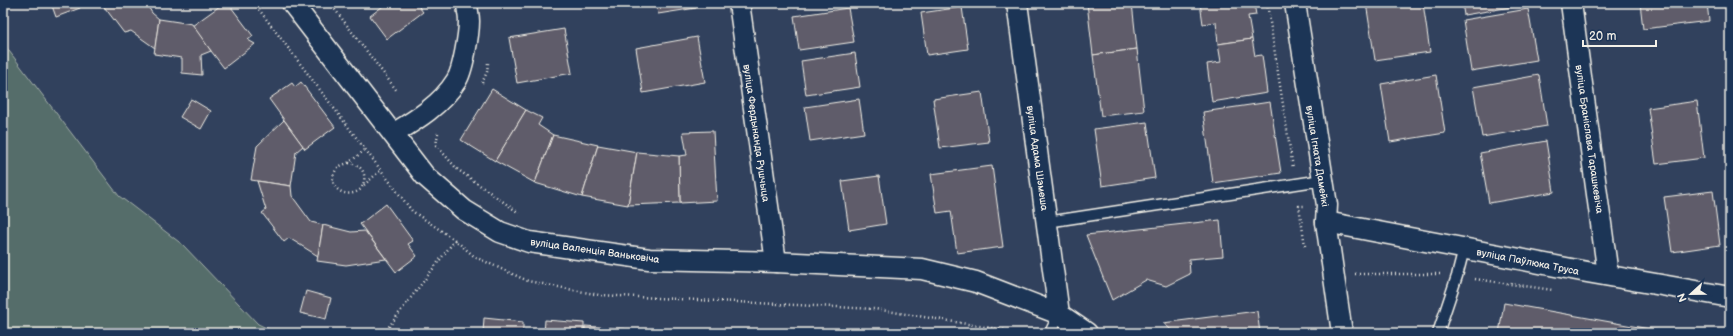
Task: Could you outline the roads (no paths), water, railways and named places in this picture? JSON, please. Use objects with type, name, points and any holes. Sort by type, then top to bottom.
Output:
[{"type":"street","name":"вуліца Валенція Ваньковіча","points":[[292,3],[425,176],[464,210],[500,232],[529,242],[648,259],[776,262],[922,269],[976,282],[1059,314],[1087,333]]},
{"type":"street","points":[[393,134],[419,118],[446,95],[457,80],[464,55],[469,22],[467,3]]},
{"type":"street","name":"вуліца Фердынанда Рушчыца","points":[[739,3],[776,262]]},
{"type":"street","name":"вуліца Адама Шэмеша","points":[[1017,3],[1059,314]]},
{"type":"street","name":"вуліца Ігната Дамейкі","points":[[1295,3],[1327,205],[1326,222],[1342,333]]},
{"type":"street","name":"вуліца Браніслава Тарашкевіча","points":[[1571,3],[1608,275]]},
{"type":"street","name":"вуліца Паўлюка Труса","points":[[1326,222],[1464,249],[1730,297]]},
{"type":"lane","points":[[1047,222],[1322,180]]},
{"type":"lane","points":[[1438,333],[1457,276],[1464,249]]},
{"type":"lane","points":[[1050,333],[1059,314]]}]
